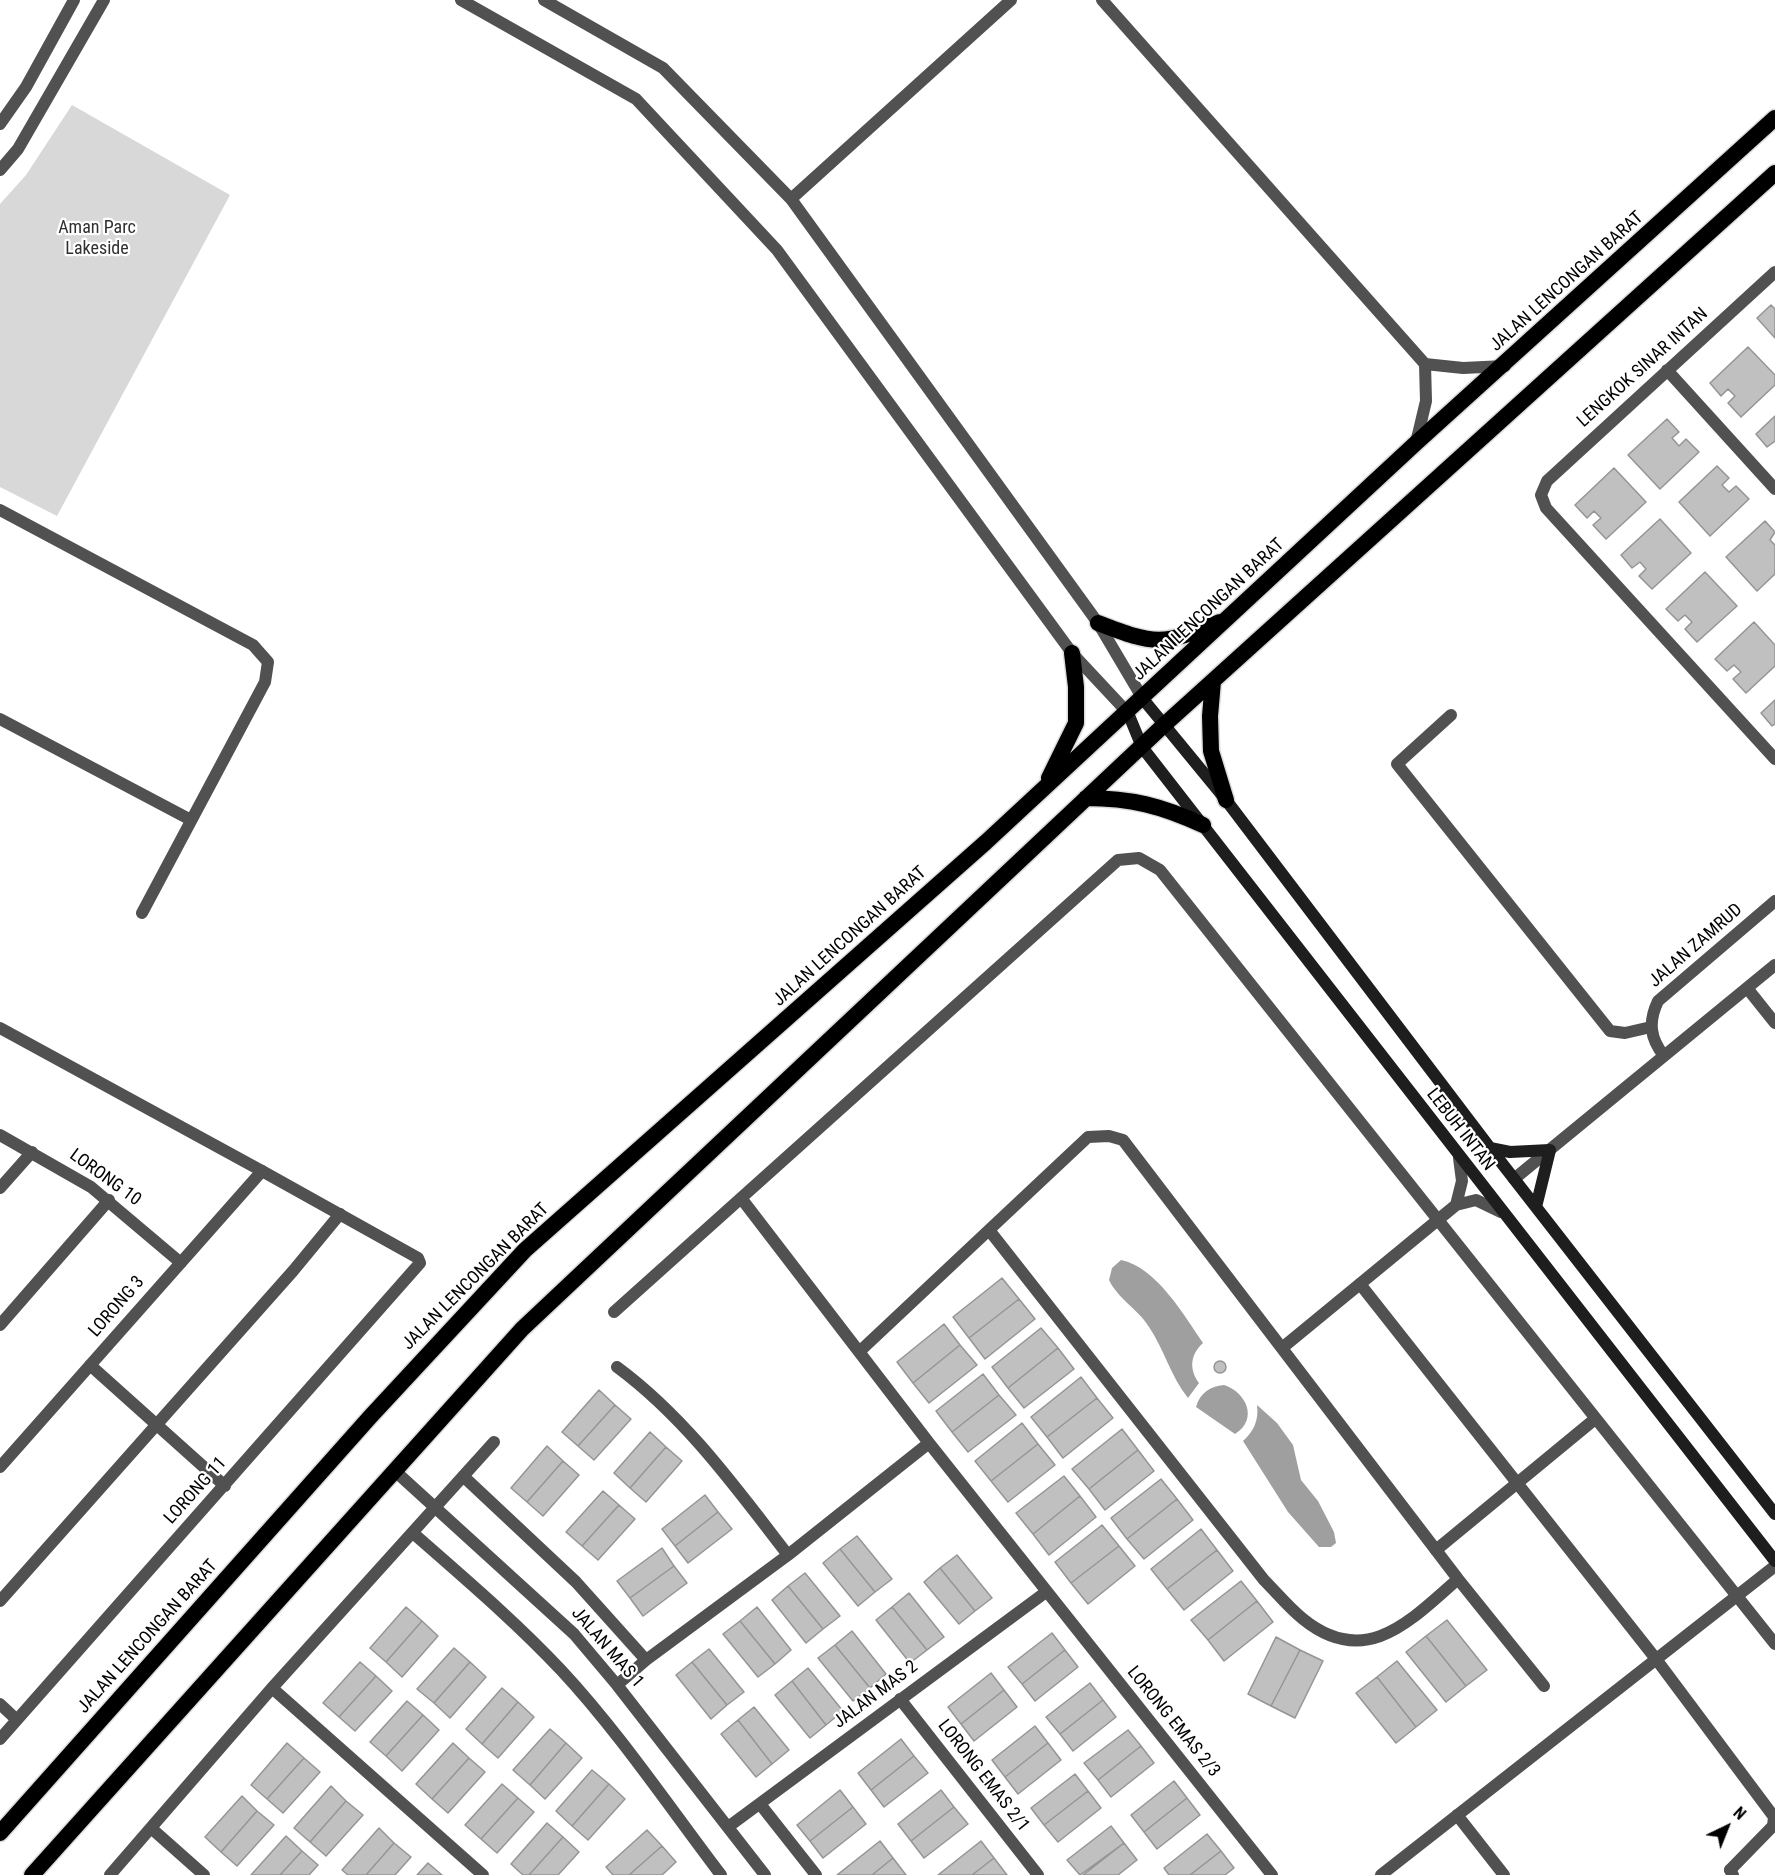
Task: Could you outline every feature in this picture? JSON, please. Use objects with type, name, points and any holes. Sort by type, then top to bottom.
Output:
[{"type":"highway","name":"JALAN LENCONGAN BARAT","points":[[0,1833],[370,1417],[525,1250],[1041,792],[1416,443],[1505,366],[1775,118]]},
{"type":"highway","points":[[32,1875],[522,1329],[1164,725],[1775,173]]},
{"type":"highway","points":[[1098,623],[1155,642],[1178,639],[1228,619]]},
{"type":"highway","points":[[1041,792],[1076,723],[1072,653]]},
{"type":"highway","points":[[1214,681],[1210,737],[1226,800]]},
{"type":"highway","points":[[1086,798],[1121,798],[1180,815],[1203,825]]},
{"type":"main road","name":"LEBUH INTAN","points":[[1143,699],[1226,800],[1490,1148],[1775,1514]]},
{"type":"main road","name":"LEBUH INTAN","points":[[1128,713],[1142,747],[1775,1563]]},
{"type":"main road","points":[[1490,1148],[1510,1152],[1550,1150],[1536,1207]]},
{"type":"street","points":[[0,124],[26,87],[74,0]]},
{"type":"street","points":[[0,170],[18,148],[104,0]]},
{"type":"street","points":[[462,0],[636,99],[660,124],[777,250],[1072,653],[1128,713]]},
{"type":"street","points":[[544,0],[663,68],[791,200],[1098,623],[1143,699]]},
{"type":"street","points":[[791,200],[1011,0]]},
{"type":"street","points":[[1102,0],[1425,363],[1426,401],[1416,443]]},
{"type":"street","name":"LENGKOK SINAR INTAN","points":[[1775,272],[1547,481],[1542,495],[1546,508],[1775,759]]},
{"type":"street","points":[[1425,363],[1462,368],[1505,366]]},
{"type":"street","points":[[1667,370],[1775,489]]},
{"type":"street","points":[[0,510],[253,645],[268,662],[265,682],[142,913]]},
{"type":"street","points":[[1451,714],[1397,764],[1610,1031],[1625,1033],[1651,1027],[1656,1045],[1664,1056]]},
{"type":"street","points":[[0,719],[191,820]]},
{"type":"street","points":[[614,1312],[1118,860],[1139,858],[1160,870],[1775,1644]]},
{"type":"street","name":"JALAN ZAMRUD","points":[[1651,1027],[1652,1014],[1658,1001],[1775,901]]},
{"type":"street","points":[[1514,1179],[1775,965]]},
{"type":"street","points":[[1747,988],[1775,1023]]},
{"type":"street","points":[[0,1028],[340,1214],[293,1271],[0,1601]]},
{"type":"street","name":"LORONG 10","points":[[0,1135],[32,1152],[108,1200],[181,1263]]},
{"type":"street","points":[[859,1352],[1088,1137],[1109,1136],[1123,1140],[1458,1579],[1544,1686]]},
{"type":"street","points":[[0,1188],[32,1152]]},
{"type":"street","points":[[1456,1205],[1461,1181],[1459,1158]]},
{"type":"street","name":"LORONG 3","points":[[0,1467],[262,1171]]},
{"type":"street","name":"LORONG EMAS 2/3","points":[[741,1198],[929,1443],[1272,1875]]},
{"type":"street","points":[[0,1325],[108,1200]]},
{"type":"street","points":[[1282,1348],[1456,1205],[1476,1200],[1502,1212]]},
{"type":"street","name":"LORONG 11","points":[[0,1739],[419,1267],[418,1258],[340,1214]]},
{"type":"street","points":[[989,1230],[1264,1580],[1304,1620],[1333,1637],[1360,1642],[1368,1640],[1401,1628],[1458,1579]]},
{"type":"street","points":[[1360,1284],[1656,1659],[1773,1817],[1773,1826],[1731,1873]]},
{"type":"street","points":[[90,1365],[225,1486]]},
{"type":"street","points":[[617,1367],[640,1384],[689,1433],[788,1555]]},
{"type":"street","points":[[1436,1550],[1595,1419]]},
{"type":"street","points":[[110,1875],[272,1689],[494,1442]]},
{"type":"street","points":[[617,1685],[646,1660],[788,1555],[929,1443]]},
{"type":"street","name":"JALAN MAS 1","points":[[395,1471],[565,1626],[617,1685],[765,1875]]},
{"type":"street","points":[[463,1476],[576,1582],[646,1660]]},
{"type":"street","points":[[413,1533],[512,1621],[561,1670],[599,1715],[721,1875]]},
{"type":"street","points":[[1381,1875],[1775,1563]]},
{"type":"street","name":"JALAN MAS 2","points":[[728,1827],[1046,1592]]},
{"type":"street","points":[[272,1689],[483,1875]]},
{"type":"street","name":"LORONG EMAS 2/1","points":[[900,1699],[1038,1875]]},
{"type":"street","points":[[0,1704],[17,1720]]},
{"type":"street","points":[[760,1804],[816,1875]]},
{"type":"street","points":[[1457,1815],[1504,1875]]},
{"type":"street","points":[[151,1828],[204,1875]]},
{"type":"green space","name":"Aman Parc Lakeside","points":[[72,105],[230,195],[57,516],[0,487],[0,204],[26,175]]},
{"type":"shaded area","points":[[1121,1260],[1134,1264],[1157,1282],[1178,1306],[1203,1343],[1195,1352],[1192,1362],[1199,1383],[1188,1398],[1149,1327],[1109,1280],[1112,1268]]},
{"type":"shaded area","points":[[1224,1385],[1232,1388],[1247,1406],[1246,1421],[1235,1434],[1196,1407],[1206,1391]]},
{"type":"shaded area","points":[[1257,1405],[1277,1423],[1293,1445],[1301,1480],[1318,1501],[1334,1532],[1336,1543],[1331,1547],[1319,1547],[1288,1512],[1243,1441],[1255,1425]]},
{"type":"building","points":[[1771,305],[1775,309],[1775,338],[1757,318]]},
{"type":"building","points":[[1748,347],[1775,375],[1775,385],[1741,417],[1728,403],[1735,396],[1728,389],[1721,396],[1710,383]]},
{"type":"building","points":[[1775,416],[1775,441],[1767,447],[1756,434]]},
{"type":"building","points":[[1667,419],[1679,432],[1672,438],[1679,446],[1686,439],[1699,452],[1660,489],[1628,455]]},
{"type":"building","points":[[1717,466],[1729,478],[1722,485],[1729,492],[1736,486],[1749,499],[1710,536],[1679,502]]},
{"type":"building","points":[[1614,468],[1646,502],[1606,539],[1593,525],[1601,518],[1594,511],[1587,518],[1575,505]]},
{"type":"building","points":[[1660,519],[1691,553],[1652,589],[1639,576],[1646,569],[1640,562],[1632,568],[1621,555]]},
{"type":"building","points":[[1765,521],[1775,532],[1770,540],[1775,545],[1775,574],[1757,591],[1726,557]]},
{"type":"building","points":[[1705,572],[1737,606],[1697,642],[1685,629],[1692,622],[1685,615],[1678,621],[1666,609]]},
{"type":"building","points":[[1754,622],[1775,645],[1775,666],[1746,693],[1733,679],[1741,672],[1734,665],[1727,671],[1715,659]]},
{"type":"building","points":[[1775,700],[1775,724],[1772,726],[1761,713]]},
{"type":"building","points":[[1002,1278],[1019,1299],[969,1338],[953,1317]]},
{"type":"building","points":[[1019,1299],[1035,1319],[985,1359],[969,1338]]},
{"type":"building","points":[[944,1324],[960,1345],[913,1383],[897,1362]]},
{"type":"building","points":[[1041,1328],[1058,1348],[1008,1388],[992,1367]]},
{"type":"building","points":[[960,1345],[977,1365],[929,1403],[913,1383]]},
{"type":"building","points":[[1058,1348],[1074,1369],[1024,1408],[1008,1388]]},
{"type":"building","points":[[1222,1361],[1225,1362],[1225,1372],[1218,1373],[1215,1372],[1214,1365],[1215,1362]]},
{"type":"building","points":[[983,1374],[999,1395],[952,1432],[936,1411]]},
{"type":"building","points":[[1081,1377],[1097,1398],[1047,1437],[1031,1417]]},
{"type":"building","points":[[599,1390],[615,1405],[578,1446],[562,1432]]},
{"type":"building","points":[[999,1395],[1016,1415],[968,1452],[952,1432]]},
{"type":"building","points":[[1097,1398],[1113,1418],[1063,1458],[1047,1437]]},
{"type":"building","points":[[615,1405],[631,1419],[594,1460],[578,1446]]},
{"type":"building","points":[[1022,1423],[1038,1444],[991,1481],[975,1461]]},
{"type":"building","points":[[1122,1429],[1138,1450],[1089,1489],[1072,1469]]},
{"type":"building","points":[[650,1432],[666,1447],[630,1488],[614,1473]]},
{"type":"building","points":[[1038,1444],[1055,1465],[1008,1502],[991,1481]]},
{"type":"building","points":[[547,1446],[563,1461],[527,1502],[511,1488]]},
{"type":"building","points":[[666,1447],[682,1461],[646,1502],[630,1488]]},
{"type":"building","points":[[1138,1450],[1154,1471],[1105,1510],[1089,1489]]},
{"type":"building","points":[[563,1461],[579,1475],[543,1516],[527,1502]]},
{"type":"building","points":[[1064,1476],[1080,1496],[1033,1534],[1016,1513]]},
{"type":"building","points":[[1161,1479],[1177,1499],[1127,1539],[1111,1518]]},
{"type":"building","points":[[603,1491],[619,1505],[582,1546],[566,1532]]},
{"type":"building","points":[[705,1495],[718,1512],[675,1546],[662,1529]]},
{"type":"building","points":[[1080,1496],[1096,1517],[1049,1555],[1033,1534]]},
{"type":"building","points":[[1177,1499],[1193,1520],[1144,1559],[1127,1539]]},
{"type":"building","points":[[619,1505],[635,1519],[598,1560],[582,1546]]},
{"type":"building","points":[[718,1512],[732,1529],[688,1563],[675,1546]]},
{"type":"building","points":[[1102,1525],[1119,1546],[1071,1583],[1055,1562]]},
{"type":"building","points":[[1201,1529],[1217,1550],[1167,1589],[1151,1569]]},
{"type":"building","points":[[857,1536],[892,1579],[875,1592],[840,1549]]},
{"type":"building","points":[[1119,1546],[1135,1566],[1088,1604],[1071,1583]]},
{"type":"building","points":[[662,1548],[674,1566],[630,1598],[617,1581]]},
{"type":"building","points":[[840,1549],[875,1592],[858,1606],[823,1563]]},
{"type":"building","points":[[1217,1550],[1233,1571],[1184,1610],[1167,1589]]},
{"type":"building","points":[[957,1555],[992,1598],[975,1611],[940,1568]]},
{"type":"building","points":[[674,1566],[687,1583],[643,1616],[630,1598]]},
{"type":"building","points":[[940,1568],[975,1611],[959,1624],[924,1582]]},
{"type":"building","points":[[805,1573],[840,1616],[823,1629],[788,1586]]},
{"type":"building","points":[[1241,1581],[1257,1601],[1208,1640],[1191,1620]]},
{"type":"building","points":[[788,1586],[823,1629],[806,1643],[772,1600]]},
{"type":"building","points":[[909,1593],[944,1637],[927,1650],[892,1607]]},
{"type":"building","points":[[1257,1601],[1273,1622],[1224,1661],[1208,1640]]},
{"type":"building","points":[[406,1607],[422,1621],[386,1662],[370,1648]]},
{"type":"building","points":[[757,1607],[791,1650],[775,1664],[740,1621]]},
{"type":"building","points":[[892,1607],[927,1650],[910,1663],[876,1620]]},
{"type":"building","points":[[1447,1620],[1487,1670],[1466,1686],[1426,1636]]},
{"type":"building","points":[[422,1621],[438,1636],[402,1677],[386,1662]]},
{"type":"building","points":[[740,1621],[775,1664],[758,1677],[723,1634]]},
{"type":"building","points":[[852,1631],[886,1674],[870,1688],[835,1645]]},
{"type":"building","points":[[1052,1633],[1065,1650],[1022,1684],[1008,1667]]},
{"type":"building","points":[[1426,1636],[1466,1686],[1446,1702],[1406,1652]]},
{"type":"building","points":[[1276,1637],[1300,1650],[1271,1706],[1248,1694]]},
{"type":"building","points":[[835,1645],[870,1688],[853,1701],[818,1658]]},
{"type":"building","points":[[454,1648],[470,1662],[434,1703],[417,1689]]},
{"type":"building","points":[[709,1649],[744,1692],[727,1705],[692,1662]]},
{"type":"building","points":[[1065,1650],[1078,1667],[1035,1701],[1022,1684]]},
{"type":"building","points":[[1300,1650],[1323,1661],[1295,1718],[1271,1706]]},
{"type":"building","points":[[1397,1661],[1437,1710],[1416,1727],[1377,1677]]},
{"type":"building","points":[[360,1662],[376,1676],[339,1717],[323,1703]]},
{"type":"building","points":[[470,1662],[486,1677],[450,1718],[434,1703]]},
{"type":"building","points":[[692,1662],[727,1705],[711,1719],[676,1675]]},
{"type":"building","points":[[808,1668],[843,1711],[826,1725],[792,1681]]},
{"type":"building","points":[[991,1673],[1004,1690],[961,1724],[948,1707]]},
{"type":"building","points":[[376,1676],[392,1691],[355,1731],[339,1717]]},
{"type":"building","points":[[1377,1677],[1416,1727],[1396,1743],[1356,1693]]},
{"type":"building","points":[[792,1681],[826,1725],[810,1738],[775,1695]]},
{"type":"building","points":[[1090,1683],[1103,1700],[1060,1734],[1046,1717]]},
{"type":"building","points":[[502,1688],[518,1702],[482,1744],[466,1729]]},
{"type":"building","points":[[1004,1690],[1017,1707],[974,1741],[961,1724]]},
{"type":"building","points":[[1103,1700],[1116,1717],[1073,1751],[1060,1734]]},
{"type":"building","points":[[407,1701],[423,1715],[386,1756],[370,1742]]},
{"type":"building","points":[[518,1702],[534,1717],[498,1758],[482,1744]]},
{"type":"building","points":[[754,1707],[789,1750],[772,1764],[738,1720]]},
{"type":"building","points":[[423,1715],[439,1730],[402,1771],[386,1756]]},
{"type":"building","points":[[738,1720],[772,1764],[756,1777],[721,1734]]},
{"type":"building","points":[[1035,1726],[1048,1743],[1005,1777],[992,1760]]},
{"type":"building","points":[[550,1729],[566,1743],[530,1785],[513,1770]]},
{"type":"building","points":[[1128,1730],[1141,1746],[1098,1780],[1084,1763]]},
{"type":"building","points":[[901,1739],[914,1756],[871,1790],[858,1773]]},
{"type":"building","points":[[287,1743],[304,1758],[267,1799],[251,1785]]},
{"type":"building","points":[[453,1743],[469,1758],[432,1799],[416,1784]]},
{"type":"building","points":[[566,1743],[582,1758],[545,1799],[530,1785]]},
{"type":"building","points":[[1048,1743],[1061,1760],[1018,1794],[1005,1777]]},
{"type":"building","points":[[1141,1746],[1154,1763],[1111,1797],[1098,1780]]},
{"type":"building","points":[[914,1756],[928,1773],[884,1807],[871,1790]]},
{"type":"building","points":[[304,1758],[320,1772],[283,1813],[267,1799]]},
{"type":"building","points":[[469,1758],[485,1772],[448,1813],[432,1799]]},
{"type":"building","points":[[592,1770],[609,1784],[572,1826],[556,1811]]},
{"type":"building","points":[[1075,1774],[1088,1791],[1044,1825],[1031,1808]]},
{"type":"building","points":[[1174,1781],[1187,1798],[1144,1832],[1131,1815]]},
{"type":"building","points":[[502,1784],[518,1798],[481,1839],[465,1825]]},
{"type":"building","points":[[609,1784],[625,1799],[588,1840],[572,1826]]},
{"type":"building","points":[[331,1786],[346,1801],[310,1842],[294,1828]]},
{"type":"building","points":[[840,1790],[853,1807],[810,1841],[797,1825]]},
{"type":"building","points":[[941,1790],[954,1807],[911,1841],[898,1824]]},
{"type":"building","points":[[1088,1791],[1101,1808],[1058,1842],[1044,1825]]},
{"type":"building","points":[[242,1796],[257,1811],[221,1852],[205,1837]]},
{"type":"building","points":[[518,1798],[534,1812],[497,1853],[481,1839]]},
{"type":"building","points":[[1187,1798],[1200,1815],[1157,1849],[1144,1832]]},
{"type":"building","points":[[346,1801],[363,1815],[326,1856],[310,1842]]},
{"type":"building","points":[[853,1807],[866,1824],[823,1858],[810,1841]]},
{"type":"building","points":[[954,1807],[968,1824],[924,1858],[911,1841]]},
{"type":"building","points":[[257,1811],[274,1825],[237,1866],[221,1852]]},
{"type":"building","points":[[547,1823],[563,1837],[529,1875],[523,1875],[511,1864]]},
{"type":"building","points":[[1111,1826],[1124,1843],[1080,1875],[1067,1860]]},
{"type":"building","points":[[379,1828],[394,1843],[366,1875],[348,1875],[342,1870]]},
{"type":"building","points":[[647,1830],[662,1846],[629,1875],[613,1875],[606,1867]]},
{"type":"building","points":[[1207,1834],[1221,1851],[1190,1875],[1169,1875],[1164,1868]]},
{"type":"building","points":[[286,1836],[302,1851],[280,1875],[251,1875]]},
{"type":"building","points":[[563,1837],[579,1852],[558,1875],[529,1875]]},
{"type":"building","points":[[880,1841],[893,1858],[872,1875],[837,1875]]},
{"type":"building","points":[[981,1841],[994,1858],[972,1875],[938,1875]]},
{"type":"building","points":[[394,1843],[411,1857],[395,1875],[366,1875]]},
{"type":"building","points":[[1124,1843],[1137,1860],[1118,1875],[1083,1875]]},
{"type":"building","points":[[662,1846],[676,1862],[662,1875],[629,1875]]},
{"type":"building","points":[[302,1851],[318,1865],[309,1875],[280,1875]]},
{"type":"building","points":[[1221,1851],[1234,1868],[1225,1875],[1190,1875]]},
{"type":"building","points":[[893,1858],[906,1875],[872,1875]]},
{"type":"building","points":[[994,1858],[1007,1875],[972,1875]]},
{"type":"building","points":[[428,1863],[442,1875],[417,1875]]}]
